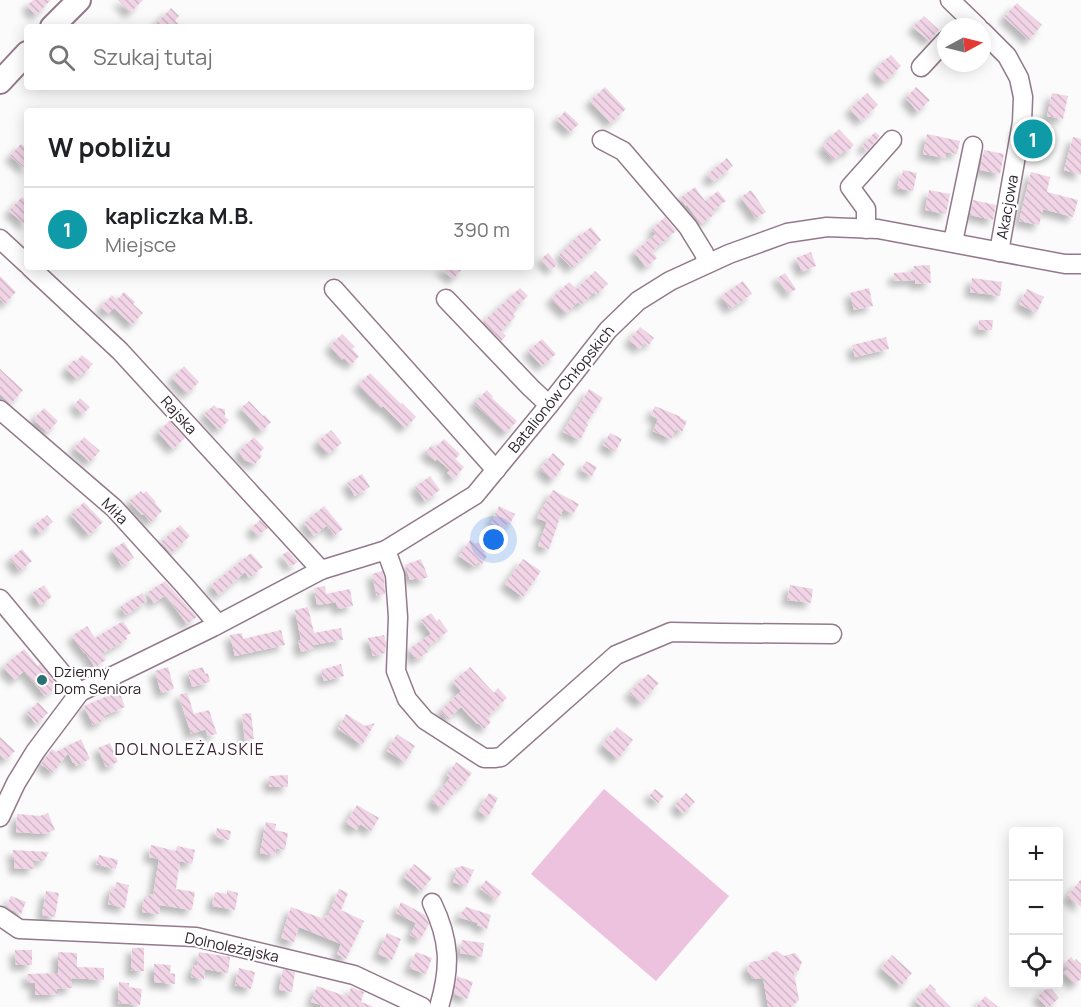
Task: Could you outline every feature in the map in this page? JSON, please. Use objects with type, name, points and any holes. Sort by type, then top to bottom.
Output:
[{"type":"main road","points":[[55,24],[79,0]]},
{"type":"main road","points":[[0,82],[24,56]]},
{"type":"street","points":[[950,0],[964,18]]},
{"type":"street","name":"Akacjowa","points":[[991,40],[1007,56],[1019,78],[1023,97],[1022,122],[999,252]]},
{"type":"street","points":[[921,68],[937,50]]},
{"type":"street","points":[[602,140],[623,151],[688,227],[707,263]]},
{"type":"street","points":[[866,229],[866,209],[850,187],[892,140]]},
{"type":"street","points":[[953,242],[973,146]]},
{"type":"street","name":"Batalionów Chłopskich","points":[[80,692],[321,570],[386,550],[475,495],[608,330],[638,301],[670,281],[707,263],[787,232],[827,227],[878,229],[1065,264],[1081,264]]},
{"type":"street","name":"Rajska","points":[[0,239],[24,262]]},
{"type":"street","name":"Rajska","points":[[32,270],[120,351],[321,570]]},
{"type":"street","points":[[334,289],[496,470]]},
{"type":"street","points":[[446,299],[549,405]]},
{"type":"street","name":"Miła","points":[[0,410],[114,508],[218,624]]},
{"type":"street","points":[[386,550],[395,575],[398,617],[396,671],[407,699],[425,720],[484,758],[501,757],[616,655],[671,632],[832,634]]},
{"type":"street","points":[[0,599],[80,692],[35,752],[16,783],[0,817]]},
{"type":"street","points":[[432,903],[441,922],[446,941],[447,972],[439,1007]]},
{"type":"street","name":"Dolnoleżajska","points":[[0,916],[19,929],[196,937],[354,975],[423,1007]]},
{"type":"shaded area","points":[[604,789],[729,896],[656,981],[531,874]]},
{"type":"building","points":[[33,0],[51,0],[36,15],[27,6]]},
{"type":"building","points":[[118,0],[143,0],[130,13]]},
{"type":"building","points":[[1017,3],[1042,25],[1029,40],[1004,17]]},
{"type":"building","points":[[171,8],[179,16],[175,21],[178,24],[156,24]]},
{"type":"building","points":[[924,16],[937,28],[937,32],[929,41],[913,27]]},
{"type":"building","points":[[891,55],[901,66],[884,83],[874,73],[878,66]]},
{"type":"building","points":[[605,87],[626,109],[611,123],[590,101]]},
{"type":"building","points":[[916,87],[930,100],[918,112],[906,98]]},
{"type":"building","points":[[867,93],[878,105],[861,121],[850,109]]},
{"type":"building","points":[[1052,93],[1068,96],[1063,119],[1047,116]]},
{"type":"building","points":[[565,111],[579,124],[570,132],[557,120]]},
{"type":"building","points":[[839,129],[854,145],[834,160],[822,147]]},
{"type":"building","points":[[875,132],[880,136],[867,151],[862,146]]},
{"type":"building","points":[[927,134],[960,141],[957,154],[946,152],[945,158],[923,154]]},
{"type":"building","points":[[1073,137],[1081,139],[1081,175],[1064,170]]},
{"type":"building","points":[[21,144],[24,146],[24,168],[10,156]]},
{"type":"building","points":[[984,150],[1004,154],[1000,174],[980,170]]},
{"type":"building","points":[[727,158],[733,166],[713,182],[707,175]]},
{"type":"building","points":[[903,170],[917,173],[913,191],[897,188]]},
{"type":"building","points":[[1031,172],[1050,177],[1047,192],[1078,200],[1073,217],[1043,209],[1039,225],[1019,221]]},
{"type":"building","points":[[695,187],[705,201],[718,191],[726,201],[712,211],[715,214],[701,224],[680,198]]},
{"type":"building","points":[[751,190],[766,212],[756,218],[741,197]]},
{"type":"building","points":[[929,190],[950,194],[946,214],[925,210]]},
{"type":"building","points":[[22,197],[24,199],[24,224],[9,211]]},
{"type":"building","points":[[973,200],[996,205],[993,220],[970,215]]},
{"type":"building","points":[[665,217],[676,231],[652,251],[657,258],[646,267],[634,252],[656,234],[652,229]]},
{"type":"building","points":[[591,227],[601,240],[572,268],[559,255],[580,234]]},
{"type":"building","points":[[811,252],[816,266],[802,272],[796,258]]},
{"type":"building","points":[[548,253],[558,264],[551,270],[541,259]]},
{"type":"building","points":[[930,265],[931,283],[915,284],[915,280],[894,281],[894,273],[914,272],[914,266]]},
{"type":"building","points":[[443,270],[461,270],[453,279]]},
{"type":"building","points":[[595,271],[608,284],[596,295],[594,292],[581,305],[578,302],[566,314],[551,299],[569,282],[576,289]]},
{"type":"building","points":[[785,273],[796,289],[789,294],[777,278]]},
{"type":"building","points":[[0,276],[16,292],[5,304],[0,299]]},
{"type":"building","points":[[972,278],[1002,282],[1000,296],[970,292]]},
{"type":"building","points":[[743,281],[752,294],[730,309],[721,296]]},
{"type":"building","points":[[520,288],[528,296],[515,308],[517,310],[513,315],[515,317],[501,331],[506,336],[501,341],[483,322]]},
{"type":"building","points":[[869,288],[873,306],[854,310],[850,293]]},
{"type":"building","points":[[1027,289],[1044,297],[1036,313],[1019,304]]},
{"type":"building","points":[[124,292],[143,313],[132,325],[114,308],[108,314],[101,307],[112,295],[117,300]]},
{"type":"building","points":[[979,320],[993,320],[992,330],[978,330]]},
{"type":"building","points":[[640,327],[654,338],[649,345],[645,342],[640,349],[629,340]]},
{"type":"building","points":[[342,334],[355,347],[352,349],[359,356],[351,365],[344,358],[342,360],[330,346]]},
{"type":"building","points":[[886,337],[889,349],[855,357],[852,345]]},
{"type":"building","points":[[542,339],[556,354],[542,366],[528,351]]},
{"type":"building","points":[[82,355],[93,364],[77,379],[66,369]]},
{"type":"building","points":[[184,366],[199,382],[187,394],[172,378]]},
{"type":"building","points":[[0,369],[23,390],[11,404],[0,394]]},
{"type":"building","points":[[370,373],[416,417],[405,428],[358,385]]},
{"type":"building","points":[[589,389],[603,398],[586,424],[588,425],[580,440],[563,432]]},
{"type":"building","points":[[487,390],[492,398],[517,421],[506,433],[474,403]]},
{"type":"building","points":[[80,398],[90,407],[83,414],[74,405]]},
{"type":"building","points":[[249,401],[271,422],[262,431],[241,408]]},
{"type":"building","points":[[214,405],[225,409],[225,417],[229,420],[219,430],[204,414]]},
{"type":"building","points":[[655,406],[687,421],[682,432],[676,429],[671,439],[653,431],[658,419],[651,415]]},
{"type":"building","points":[[44,408],[58,421],[48,432],[33,420]]},
{"type":"building","points":[[169,421],[185,438],[173,449],[158,432]]},
{"type":"building","points":[[331,430],[342,443],[328,454],[317,442]]},
{"type":"building","points":[[610,433],[622,439],[615,452],[603,445]]},
{"type":"building","points":[[84,437],[100,451],[90,462],[74,448]]},
{"type":"building","points":[[254,437],[264,448],[259,453],[262,456],[255,464],[244,460],[239,451]]},
{"type":"building","points":[[444,439],[460,454],[455,459],[464,467],[454,479],[447,473],[450,470],[425,452],[432,445],[435,448]]},
{"type":"building","points":[[553,453],[565,464],[553,480],[540,469]]},
{"type":"building","points":[[586,461],[597,467],[592,476],[581,470]]},
{"type":"building","points":[[362,474],[370,487],[355,496],[347,483]]},
{"type":"building","points":[[430,476],[440,490],[425,501],[415,487]]},
{"type":"building","points":[[553,490],[579,504],[573,514],[563,509],[549,549],[538,546],[547,522],[537,518]]},
{"type":"building","points":[[141,491],[143,494],[146,491],[162,511],[151,522],[129,501]]},
{"type":"building","points":[[84,502],[103,522],[89,535],[71,515]]},
{"type":"building","points":[[324,506],[343,529],[335,535],[327,525],[314,536],[304,523]]},
{"type":"building","points":[[499,506],[515,514],[509,526],[506,524],[503,529],[491,523]]},
{"type":"building","points":[[47,515],[53,522],[40,533],[34,525]]},
{"type":"building","points":[[260,520],[268,528],[257,536],[251,528]]},
{"type":"building","points":[[180,525],[190,536],[171,553],[161,542]]},
{"type":"building","points":[[470,540],[487,549],[484,553],[487,556],[482,564],[478,561],[475,567],[459,556]]},
{"type":"building","points":[[124,542],[134,558],[122,566],[112,550]]},
{"type":"building","points":[[22,549],[32,561],[20,571],[10,559]]},
{"type":"building","points":[[288,551],[298,562],[290,567],[282,555]]},
{"type":"building","points":[[251,553],[263,567],[249,578],[245,572],[219,595],[211,585]]},
{"type":"building","points":[[421,559],[428,577],[418,581],[417,578],[410,580],[405,565]]},
{"type":"building","points":[[523,559],[541,571],[523,597],[505,584]]},
{"type":"building","points":[[382,571],[385,594],[377,596],[372,574]]},
{"type":"building","points":[[165,581],[197,617],[187,624],[166,595],[154,603],[147,593]]},
{"type":"building","points":[[44,585],[52,597],[40,605],[32,593]]},
{"type":"building","points":[[790,585],[813,589],[811,603],[787,600]]},
{"type":"building","points":[[325,586],[326,594],[350,589],[353,606],[338,609],[336,602],[317,605],[314,588]]},
{"type":"building","points":[[142,593],[147,601],[126,615],[120,607]]},
{"type":"building","points":[[308,607],[314,633],[341,628],[343,640],[313,645],[314,648],[301,652],[295,610]]},
{"type":"building","points":[[431,613],[448,631],[425,649],[428,652],[416,660],[409,649],[431,634],[421,620]]},
{"type":"building","points":[[123,621],[131,633],[126,636],[127,639],[102,654],[106,660],[95,667],[72,636],[87,626],[95,638]]},
{"type":"building","points":[[281,630],[285,645],[235,656],[230,635],[242,633],[243,639]]},
{"type":"building","points":[[384,635],[385,653],[373,656],[368,638]]},
{"type":"building","points":[[24,649],[58,685],[45,696],[24,671],[15,680],[3,667]]},
{"type":"building","points":[[341,664],[344,676],[324,681],[321,670]]},
{"type":"building","points":[[168,667],[174,689],[161,693],[155,671]]},
{"type":"building","points":[[203,667],[205,674],[208,673],[210,682],[192,687],[188,671]]},
{"type":"building","points":[[470,667],[494,693],[498,688],[507,698],[487,717],[491,722],[484,729],[461,707],[448,719],[440,711],[461,691],[453,682]]},
{"type":"building","points":[[648,674],[659,683],[641,703],[629,693]]},
{"type":"building","points":[[119,691],[125,707],[103,716],[105,720],[93,725],[84,706]]},
{"type":"building","points":[[187,692],[194,714],[209,710],[217,734],[208,736],[206,729],[191,734],[179,695]]},
{"type":"building","points":[[38,702],[48,713],[36,724],[27,713]]},
{"type":"building","points":[[251,713],[254,739],[245,740],[242,714]]},
{"type":"building","points":[[346,714],[365,726],[375,723],[362,745],[338,729]]},
{"type":"building","points":[[617,727],[633,740],[618,759],[602,745]]},
{"type":"building","points":[[397,734],[415,746],[405,762],[387,751]]},
{"type":"building","points":[[0,737],[15,751],[6,760],[0,755]]},
{"type":"building","points":[[81,739],[90,759],[76,766],[68,753],[53,773],[41,764],[52,749],[56,752]]},
{"type":"building","points":[[110,743],[118,762],[106,767],[98,748]]},
{"type":"building","points":[[456,762],[472,773],[441,809],[431,801],[450,778],[447,775]]},
{"type":"building","points":[[288,775],[288,787],[269,787],[269,776]]},
{"type":"building","points":[[655,789],[664,796],[658,803],[649,796]]},
{"type":"building","points":[[489,793],[498,798],[488,817],[478,811]]},
{"type":"building","points":[[686,793],[695,802],[683,814],[675,805]]},
{"type":"building","points":[[357,805],[379,818],[371,831],[360,824],[357,830],[346,823]]},
{"type":"building","points":[[48,813],[55,830],[45,834],[16,832],[17,814],[40,816]]},
{"type":"building","points":[[266,822],[276,824],[275,830],[288,833],[285,850],[276,848],[275,856],[260,853]]},
{"type":"building","points":[[217,828],[231,831],[229,840],[215,837]]},
{"type":"building","points":[[151,845],[176,851],[177,846],[195,850],[192,864],[180,861],[176,889],[195,892],[192,910],[160,905],[159,914],[142,912],[144,897],[149,898],[149,894],[153,895],[159,859],[149,857]]},
{"type":"building","points":[[13,850],[49,852],[44,861],[34,860],[34,869],[14,868]]},
{"type":"building","points":[[99,855],[118,860],[116,869],[96,864]]},
{"type":"building","points":[[414,864],[432,878],[421,891],[404,877]]},
{"type":"building","points":[[463,866],[474,870],[466,887],[453,882],[457,873],[455,868]]},
{"type":"building","points":[[1081,879],[1081,907],[1067,897]]},
{"type":"building","points":[[486,880],[502,892],[496,900],[480,888]]},
{"type":"building","points":[[116,882],[129,885],[125,908],[108,904],[111,888],[115,889]]},
{"type":"building","points":[[339,889],[348,893],[341,910],[364,921],[346,959],[337,954],[341,944],[299,927],[294,942],[281,938],[291,907],[324,919],[326,915],[328,916]]},
{"type":"building","points":[[227,890],[238,893],[235,910],[212,906],[215,892],[227,894]]},
{"type":"building","points":[[46,891],[59,893],[55,917],[42,915]]},
{"type":"building","points":[[11,896],[26,902],[21,914],[6,907]]},
{"type":"building","points":[[401,902],[425,915],[429,924],[420,940],[410,935],[416,923],[396,913]]},
{"type":"building","points":[[466,907],[491,915],[487,929],[477,925],[478,923],[458,917]]},
{"type":"building","points":[[387,933],[401,939],[392,960],[378,954]]},
{"type":"building","points":[[462,940],[484,943],[482,957],[460,953]]},
{"type":"building","points":[[132,948],[144,948],[144,971],[131,971]]},
{"type":"building","points":[[15,950],[32,950],[32,965],[16,965]]},
{"type":"building","points":[[777,951],[784,956],[795,953],[802,962],[798,972],[794,973],[799,1000],[791,1007],[768,1006],[763,978],[753,979],[747,970],[751,962],[767,959],[771,953]]},
{"type":"building","points":[[58,952],[77,953],[77,967],[104,968],[104,980],[72,978],[72,988],[57,989],[57,994],[35,995],[35,983],[28,983],[27,974],[58,973]]},
{"type":"building","points":[[199,952],[230,957],[228,973],[205,969],[204,979],[191,977],[193,965],[197,965]]},
{"type":"building","points":[[416,952],[432,958],[426,974],[409,968]]},
{"type":"building","points":[[892,955],[912,973],[901,986],[881,968]]},
{"type":"building","points":[[1071,957],[1081,964],[1081,979],[1075,984],[1063,973],[1068,969],[1064,964]]},
{"type":"building","points":[[154,964],[171,965],[170,973],[175,974],[175,984],[154,982]]},
{"type":"building","points":[[239,968],[255,972],[251,989],[235,985]]},
{"type":"building","points":[[283,969],[295,972],[292,992],[279,990]]},
{"type":"building","points":[[457,976],[473,982],[467,999],[454,994]]},
{"type":"building","points":[[119,982],[129,983],[129,987],[142,989],[140,1005],[118,1003]]},
{"type":"building","points":[[930,984],[951,1007],[922,1007],[915,1001]]},
{"type":"building","points":[[317,986],[348,997],[351,987],[364,992],[361,1002],[372,1007],[320,1007],[321,1005],[311,1002]]},
{"type":"building","points":[[1046,989],[1052,989],[1059,998],[1047,1007],[1037,997]]},
{"type":"building","points":[[985,996],[998,1007],[976,1007]]},
{"type":"place","name":"kapliczka M.B.","points":[[1033,139]]},
{"type":"place","name":"Dzienny Dom Seniora","points":[[42,680]]},
{"type":"district","name":"DOLNOLEŻAJSKIE","points":[[190,749]]}]
